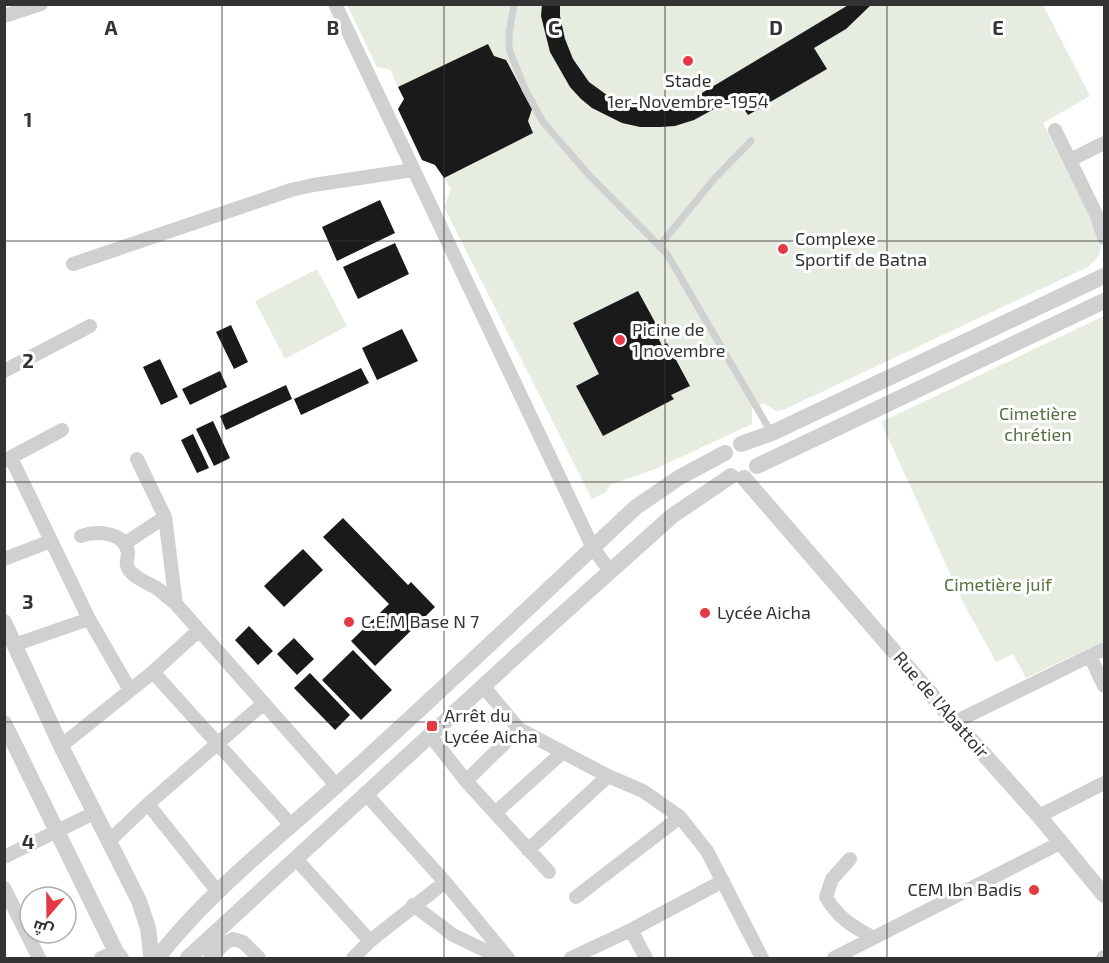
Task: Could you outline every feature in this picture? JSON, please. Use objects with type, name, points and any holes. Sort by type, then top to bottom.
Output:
[{"type":"street","points":[[4,16],[41,4]]},
{"type":"street","points":[[335,4],[593,548],[610,571]]},
{"type":"street","points":[[1055,130],[1101,214],[1104,238]]},
{"type":"street","points":[[1070,160],[1104,143]]},
{"type":"street","points":[[73,264],[291,190],[413,170]]},
{"type":"street","points":[[151,957],[218,892],[337,786],[636,507],[680,477],[725,453],[730,448],[772,433],[1104,276]]},
{"type":"street","points":[[188,958],[483,686],[672,516],[738,477],[750,476],[757,466],[1104,301]]},
{"type":"street","points":[[4,370],[90,326]]},
{"type":"street","points":[[62,430],[8,460],[89,619],[130,690]]},
{"type":"street","points":[[741,444],[753,450],[757,456],[757,466]]},
{"type":"street","points":[[725,453],[723,465],[738,477]]},
{"type":"street","points":[[137,459],[165,517],[176,604]]},
{"type":"street","name":"Rue de l'Abattoir","points":[[738,477],[778,516],[1039,816],[1104,895]]},
{"type":"street","points":[[124,544],[165,517]]},
{"type":"street","points":[[81,536],[96,532],[109,534],[124,544],[128,551],[126,563],[132,574],[159,590],[176,604],[337,786]]},
{"type":"street","points":[[4,559],[51,541]]},
{"type":"street","points":[[9,647],[89,619]]},
{"type":"street","points":[[4,622],[9,647],[140,901],[148,928],[151,957]]},
{"type":"street","points":[[61,746],[153,672],[198,631]]},
{"type":"street","points":[[955,722],[1104,649]]},
{"type":"street","points":[[1090,656],[1104,686]]},
{"type":"street","points":[[153,672],[219,742],[291,825]]},
{"type":"street","points":[[483,686],[519,729],[608,776],[643,791],[680,817],[707,850],[762,958]]},
{"type":"street","points":[[109,841],[264,703]]},
{"type":"street","points":[[4,723],[58,832],[113,956]]},
{"type":"street","points":[[466,781],[519,729]]},
{"type":"street","points":[[430,735],[466,781],[549,872]]},
{"type":"street","points":[[495,813],[563,752]]},
{"type":"street","points":[[528,850],[608,776]]},
{"type":"street","points":[[1039,816],[1104,783]]},
{"type":"street","points":[[365,794],[445,882],[508,958]]},
{"type":"street","points":[[148,804],[218,892]]},
{"type":"street","points":[[4,856],[94,813]]},
{"type":"street","points":[[576,897],[680,817]]},
{"type":"street","points":[[834,958],[850,955],[872,938],[1060,843]]},
{"type":"street","points":[[296,859],[370,941]]},
{"type":"street","points":[[850,860],[832,879],[826,897],[834,912],[850,926],[872,938]]},
{"type":"street","points":[[571,958],[631,930],[723,881]]},
{"type":"street","points":[[353,958],[413,905],[445,882]]},
{"type":"street","points":[[4,888],[39,958]]},
{"type":"street","points":[[413,905],[453,934],[501,958]]},
{"type":"street","points":[[631,930],[646,958]]},
{"type":"street","points":[[210,958],[233,939],[243,942],[259,958]]},
{"type":"lane","points":[[514,4],[509,49],[525,90],[543,122],[588,174],[667,254],[772,433]]},
{"type":"lane","points":[[659,246],[715,178],[751,141]]},
{"type":"green space","name":"Complexe Sportif de Batna","points":[[347,5],[1043,5],[1090,96],[1043,123],[1098,231],[1101,242],[1100,251],[1088,267],[783,410],[776,411],[764,403],[752,408],[752,424],[655,469],[610,485],[606,492],[592,499],[444,207],[451,189],[436,165],[422,160],[398,109],[404,99],[390,70],[377,67]]},
{"type":"green space","points":[[317,269],[347,326],[285,359],[255,301]]},
{"type":"green space","name":"Cimetière chrétien","points":[[1104,316],[1104,641],[1026,678],[1013,654],[996,662],[965,606],[881,422]]},
{"type":"building","points":[[542,4],[560,4],[565,39],[573,59],[589,82],[611,98],[653,110],[677,108],[850,4],[872,4],[846,29],[814,48],[827,69],[748,115],[736,97],[694,120],[675,126],[640,127],[622,123],[592,108],[570,87],[550,52],[541,16]]},
{"type":"building","points":[[488,44],[494,56],[506,60],[532,109],[528,121],[533,133],[444,178],[435,165],[422,160],[398,109],[404,99],[398,87]]},
{"type":"building","points":[[380,200],[395,233],[337,261],[322,227]]},
{"type":"building","points":[[395,243],[409,274],[358,299],[343,267]]},
{"type":"building","points":[[638,291],[662,335],[658,337],[662,346],[667,343],[690,386],[671,395],[674,399],[603,436],[576,386],[599,374],[573,323]]},
{"type":"building","points":[[231,325],[248,362],[234,369],[216,332]]},
{"type":"building","points":[[402,329],[418,361],[377,380],[362,348]]},
{"type":"building","points":[[160,359],[178,397],[161,405],[143,367]]},
{"type":"building","points":[[361,368],[369,383],[301,415],[294,399]]},
{"type":"building","points":[[220,371],[227,387],[190,405],[182,389]]},
{"type":"building","points":[[286,385],[292,399],[226,430],[220,416]]},
{"type":"building","points":[[213,421],[230,458],[214,466],[196,429]]},
{"type":"building","points":[[193,434],[209,468],[197,473],[181,440]]},
{"type":"building","points":[[343,518],[408,585],[411,582],[435,607],[375,666],[351,641],[389,604],[323,537]]},
{"type":"building","points":[[303,549],[323,570],[284,607],[264,586]]},
{"type":"building","points":[[249,626],[273,651],[258,665],[235,640]]},
{"type":"building","points":[[294,638],[314,659],[297,675],[277,654]]},
{"type":"building","points":[[353,650],[392,690],[361,720],[322,680]]},
{"type":"building","points":[[310,673],[350,715],[335,730],[294,688]]},
{"type":"place","name":"Stade 1er-Novembre-1954","points":[[688,61]]},
{"type":"place","name":"Complexe Sportif de Batna","points":[[783,249]]},
{"type":"place","name":"Picine de 1 novembre","points":[[620,340]]},
{"type":"place","name":"Lycée Aicha","points":[[705,613]]},
{"type":"place","name":"C.E.M Base N 7","points":[[349,622]]},
{"type":"place","name":"Arrêt du Lycée Aicha","points":[[432,726]]},
{"type":"place","name":"CEM Ibn Badis","points":[[1034,890]]},
{"type":"park label","name":"Cimetière juif","points":[[998,585]]}]
